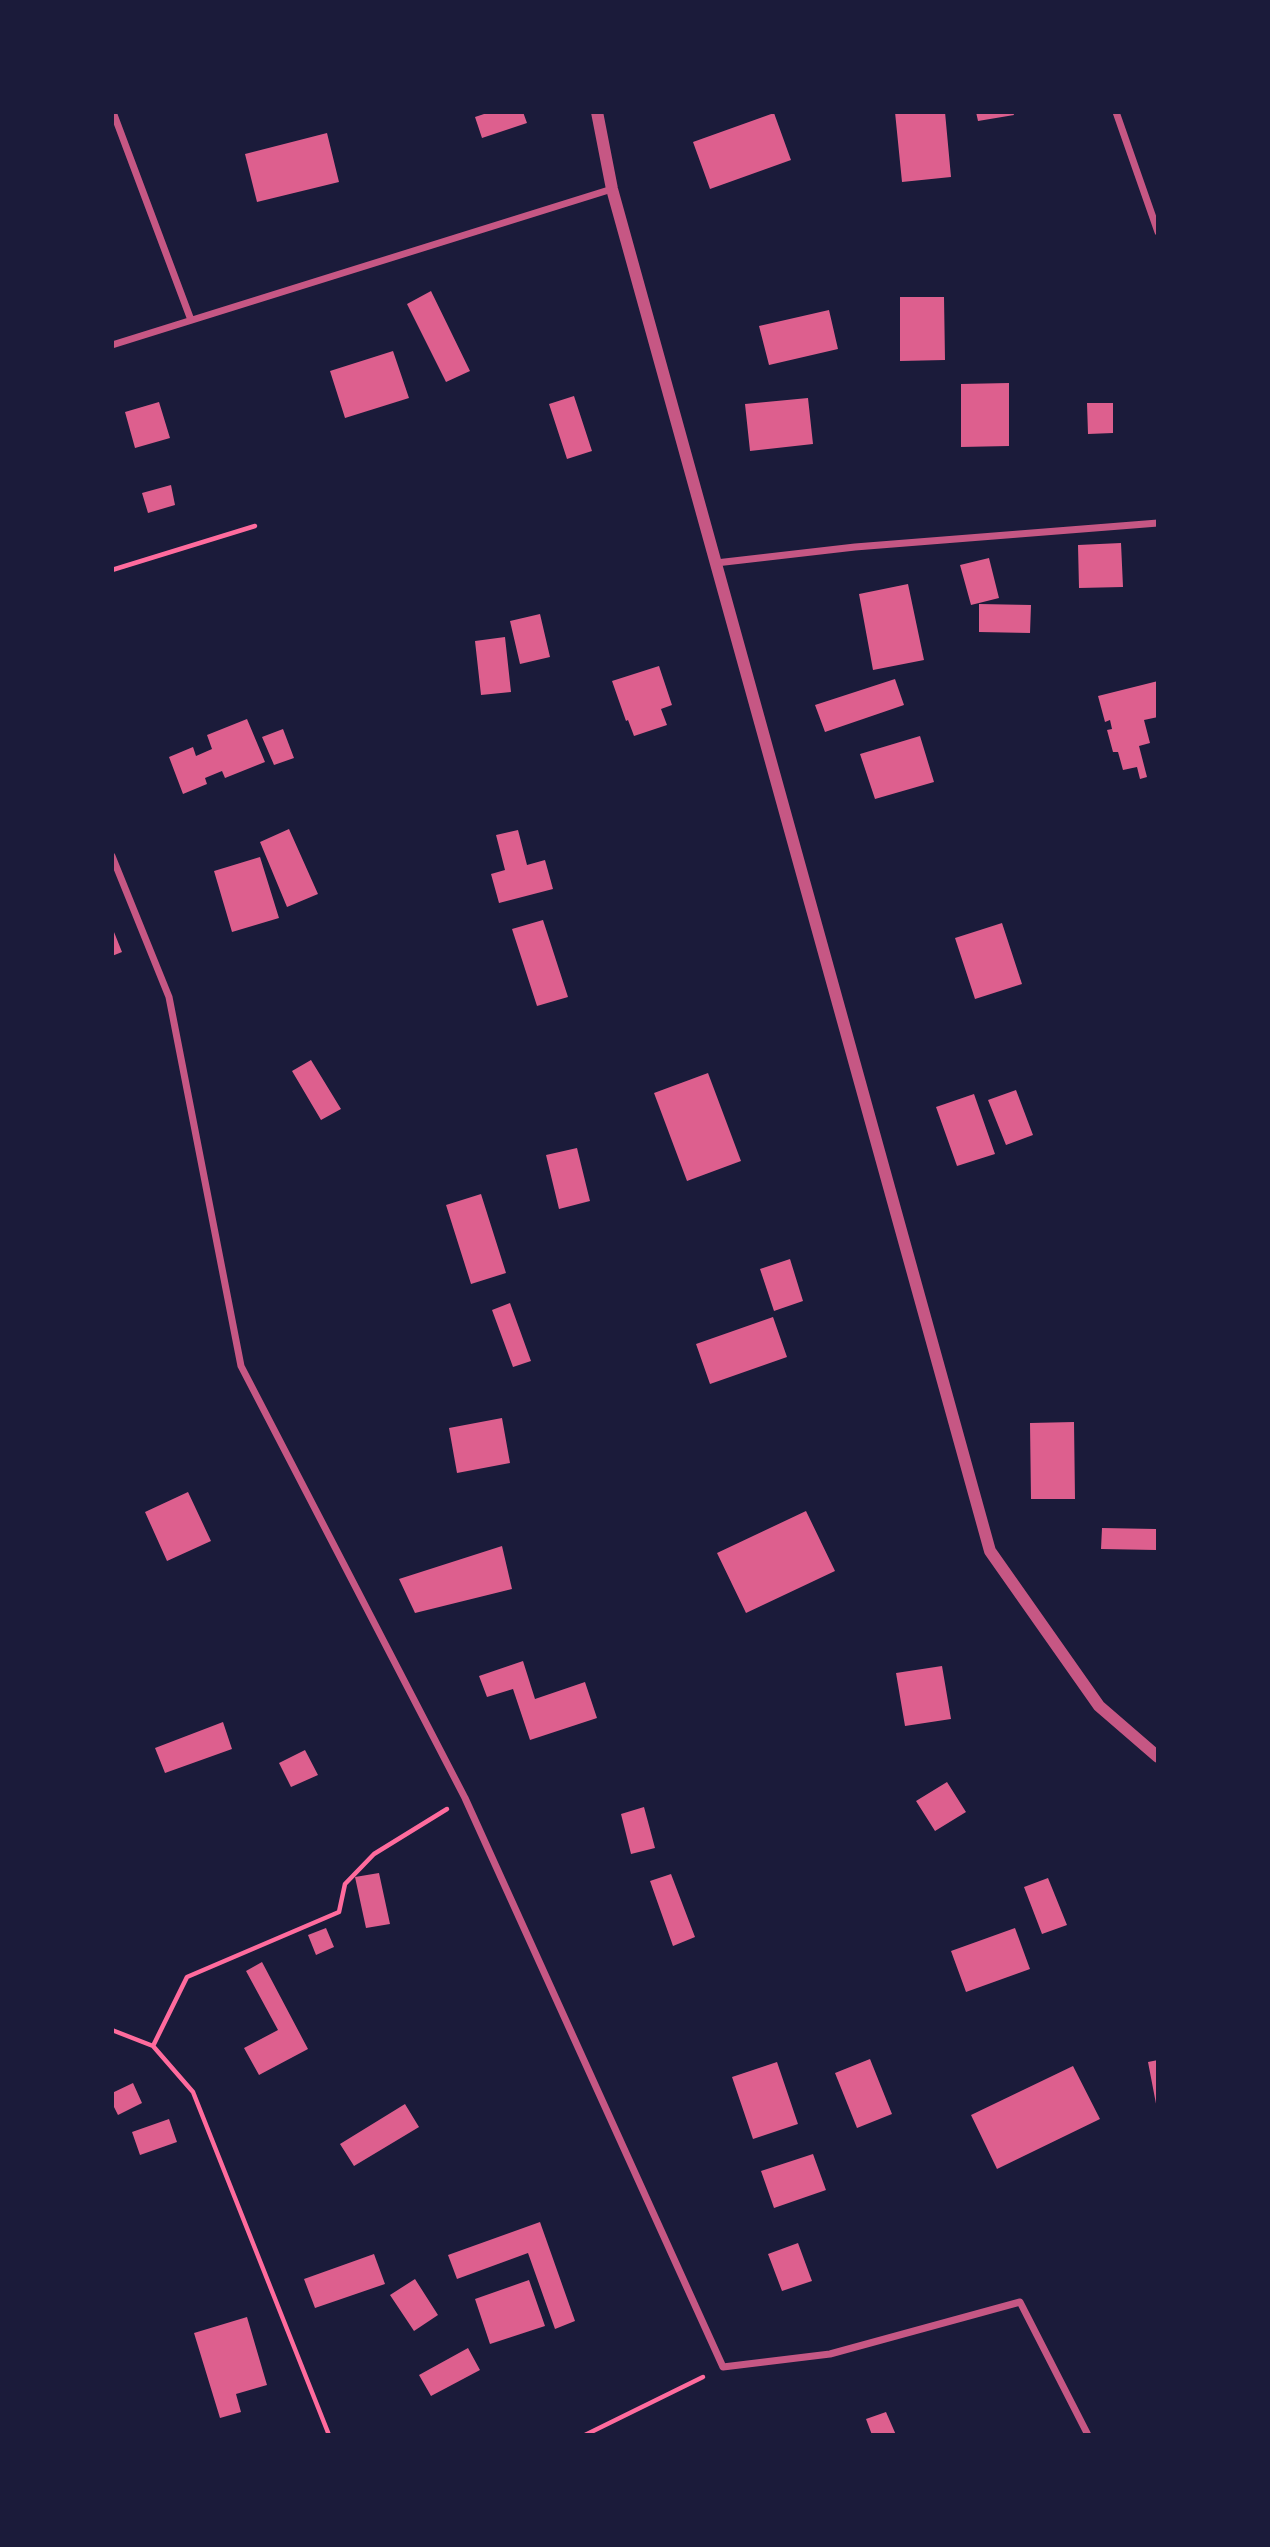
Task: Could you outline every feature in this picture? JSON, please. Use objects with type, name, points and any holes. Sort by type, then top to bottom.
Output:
[{"type":"street","points":[[113,112],[191,320]]},
{"type":"street","points":[[597,112],[612,189],[990,1552],[1099,1706],[1158,1758]]},
{"type":"street","points":[[1116,112],[1158,232]]},
{"type":"street","points":[[112,345],[612,189]]},
{"type":"street","points":[[716,563],[855,547],[1158,523]]},
{"type":"street","points":[[112,856],[169,997],[241,1366],[465,1798],[723,2367],[830,2354],[1020,2302],[1088,2435]]},
{"type":"path","points":[[112,570],[256,526]]},
{"type":"path","points":[[153,2046],[187,1977],[339,1912],[345,1884],[374,1854],[465,1798]]},
{"type":"path","points":[[112,2030],[153,2046],[193,2092],[330,2435]]},
{"type":"path","points":[[585,2435],[723,2367]]},
{"type":"building","points":[[490,112],[523,112],[527,123],[482,138],[475,117]]},
{"type":"building","points":[[895,112],[945,112],[951,177],[902,182]]},
{"type":"building","points":[[976,112],[1013,112],[1014,115],[978,121]]},
{"type":"building","points":[[774,113],[791,160],[710,189],[693,142]]},
{"type":"building","points":[[327,133],[339,182],[257,202],[245,154]]},
{"type":"building","points":[[431,291],[470,371],[446,382],[407,304]]},
{"type":"building","points":[[900,297],[944,297],[945,360],[900,361]]},
{"type":"building","points":[[829,310],[838,349],[769,365],[759,326]]},
{"type":"building","points":[[393,351],[409,398],[345,418],[330,371]]},
{"type":"building","points":[[1009,383],[1009,446],[961,447],[961,384]]},
{"type":"building","points":[[574,396],[592,451],[567,459],[549,404]]},
{"type":"building","points":[[808,398],[813,444],[750,451],[745,404]]},
{"type":"building","points":[[159,402],[170,438],[135,448],[125,412]]},
{"type":"building","points":[[1087,403],[1113,403],[1113,433],[1088,434]]},
{"type":"building","points":[[171,485],[175,505],[148,513],[142,493]]},
{"type":"building","points":[[1121,543],[1123,587],[1079,588],[1078,545]]},
{"type":"building","points":[[989,558],[999,598],[971,605],[960,565]]},
{"type":"building","points":[[908,584],[924,660],[873,670],[859,594]]},
{"type":"building","points":[[979,604],[1031,605],[1030,633],[979,632]]},
{"type":"building","points":[[540,614],[550,657],[520,664],[510,621]]},
{"type":"building","points":[[505,637],[511,692],[481,695],[475,641]]},
{"type":"building","points":[[659,666],[672,705],[661,709],[667,725],[634,736],[612,681]]},
{"type":"building","points":[[895,679],[904,705],[825,732],[815,705]]},
{"type":"building","points":[[1158,681],[1158,717],[1144,720],[1150,743],[1139,746],[1147,777],[1140,779],[1137,767],[1123,770],[1118,752],[1113,752],[1107,730],[1112,729],[1110,720],[1105,722],[1098,696]]},
{"type":"building","points":[[247,719],[265,762],[225,778],[222,771],[205,778],[207,784],[183,794],[169,757],[193,747],[196,756],[212,749],[207,735]]},
{"type":"building","points":[[283,729],[294,758],[274,765],[262,737]]},
{"type":"building","points":[[920,736],[934,782],[875,799],[860,754]]},
{"type":"building","points":[[289,829],[318,894],[287,907],[260,842]]},
{"type":"building","points":[[518,830],[527,865],[545,860],[553,889],[499,903],[491,874],[505,870],[496,835]]},
{"type":"building","points":[[260,857],[279,918],[232,932],[214,871]]},
{"type":"building","points":[[543,920],[568,997],[537,1006],[512,929]]},
{"type":"building","points":[[1002,923],[1022,984],[975,999],[955,938]]},
{"type":"building","points":[[112,927],[122,952],[112,956]]},
{"type":"building","points":[[311,1060],[341,1109],[321,1120],[292,1071]]},
{"type":"building","points":[[708,1073],[741,1161],[687,1181],[654,1093]]},
{"type":"building","points":[[1016,1090],[1033,1135],[1006,1145],[988,1100]]},
{"type":"building","points":[[974,1094],[995,1154],[957,1166],[936,1107]]},
{"type":"building","points":[[577,1148],[590,1201],[559,1209],[546,1155]]},
{"type":"building","points":[[481,1194],[506,1273],[471,1284],[446,1205]]},
{"type":"building","points":[[790,1259],[803,1301],[774,1311],[760,1269]]},
{"type":"building","points":[[510,1303],[531,1361],[513,1367],[492,1310]]},
{"type":"building","points":[[773,1317],[787,1357],[710,1384],[696,1344]]},
{"type":"building","points":[[502,1418],[510,1463],[457,1473],[449,1428]]},
{"type":"building","points":[[1074,1422],[1075,1499],[1031,1499],[1030,1423]]},
{"type":"building","points":[[188,1492],[211,1541],[167,1561],[145,1512]]},
{"type":"building","points":[[806,1511],[835,1571],[746,1613],[717,1553]]},
{"type":"building","points":[[1102,1528],[1156,1529],[1156,1550],[1101,1549]]},
{"type":"building","points":[[502,1546],[512,1589],[415,1613],[399,1579]]},
{"type":"building","points":[[523,1661],[535,1699],[585,1682],[597,1718],[530,1740],[513,1689],[487,1697],[479,1676]]},
{"type":"building","points":[[942,1666],[951,1719],[905,1726],[896,1673]]},
{"type":"building","points":[[223,1722],[232,1749],[165,1773],[155,1748]]},
{"type":"building","points":[[305,1750],[318,1775],[291,1787],[279,1763]]},
{"type":"building","points":[[947,1782],[966,1812],[935,1831],[916,1801]]},
{"type":"building","points":[[644,1807],[655,1848],[631,1854],[621,1814]]},
{"type":"building","points":[[379,1873],[390,1924],[366,1928],[355,1877]]},
{"type":"building","points":[[671,1874],[695,1937],[673,1946],[650,1881]]},
{"type":"building","points":[[1048,1878],[1067,1925],[1042,1934],[1024,1887]]},
{"type":"building","points":[[326,1928],[334,1947],[316,1955],[308,1935]]},
{"type":"building","points":[[1015,1928],[1030,1969],[966,1992],[951,1951]]},
{"type":"building","points":[[262,1962],[308,2049],[259,2075],[244,2048],[278,2030],[246,1971]]},
{"type":"building","points":[[870,2059],[892,2114],[857,2128],[835,2073]]},
{"type":"building","points":[[1158,2060],[1158,2109],[1157,2109],[1148,2062]]},
{"type":"building","points":[[777,2062],[798,2124],[753,2139],[732,2077]]},
{"type":"building","points":[[1073,2066],[1100,2119],[997,2169],[971,2115]]},
{"type":"building","points":[[133,2083],[142,2103],[118,2115],[112,2103],[112,2093]]},
{"type":"building","points":[[405,2104],[419,2127],[354,2166],[340,2144]]},
{"type":"building","points":[[169,2119],[177,2142],[140,2155],[132,2132]]},
{"type":"building","points":[[813,2154],[826,2190],[774,2208],[761,2171]]},
{"type":"building","points":[[540,2222],[575,2321],[555,2329],[528,2253],[457,2279],[448,2255]]},
{"type":"building","points":[[798,2243],[812,2281],[782,2291],[768,2254]]},
{"type":"building","points":[[374,2254],[385,2284],[315,2308],[304,2279]]},
{"type":"building","points":[[415,2279],[438,2315],[414,2331],[390,2295]]},
{"type":"building","points":[[529,2280],[545,2326],[490,2344],[475,2299]]},
{"type":"building","points":[[247,2317],[267,2385],[236,2394],[241,2412],[220,2418],[194,2333]]},
{"type":"building","points":[[468,2348],[480,2370],[431,2396],[419,2375]]},
{"type":"building","points":[[886,2412],[896,2435],[872,2435],[866,2419]]}]
